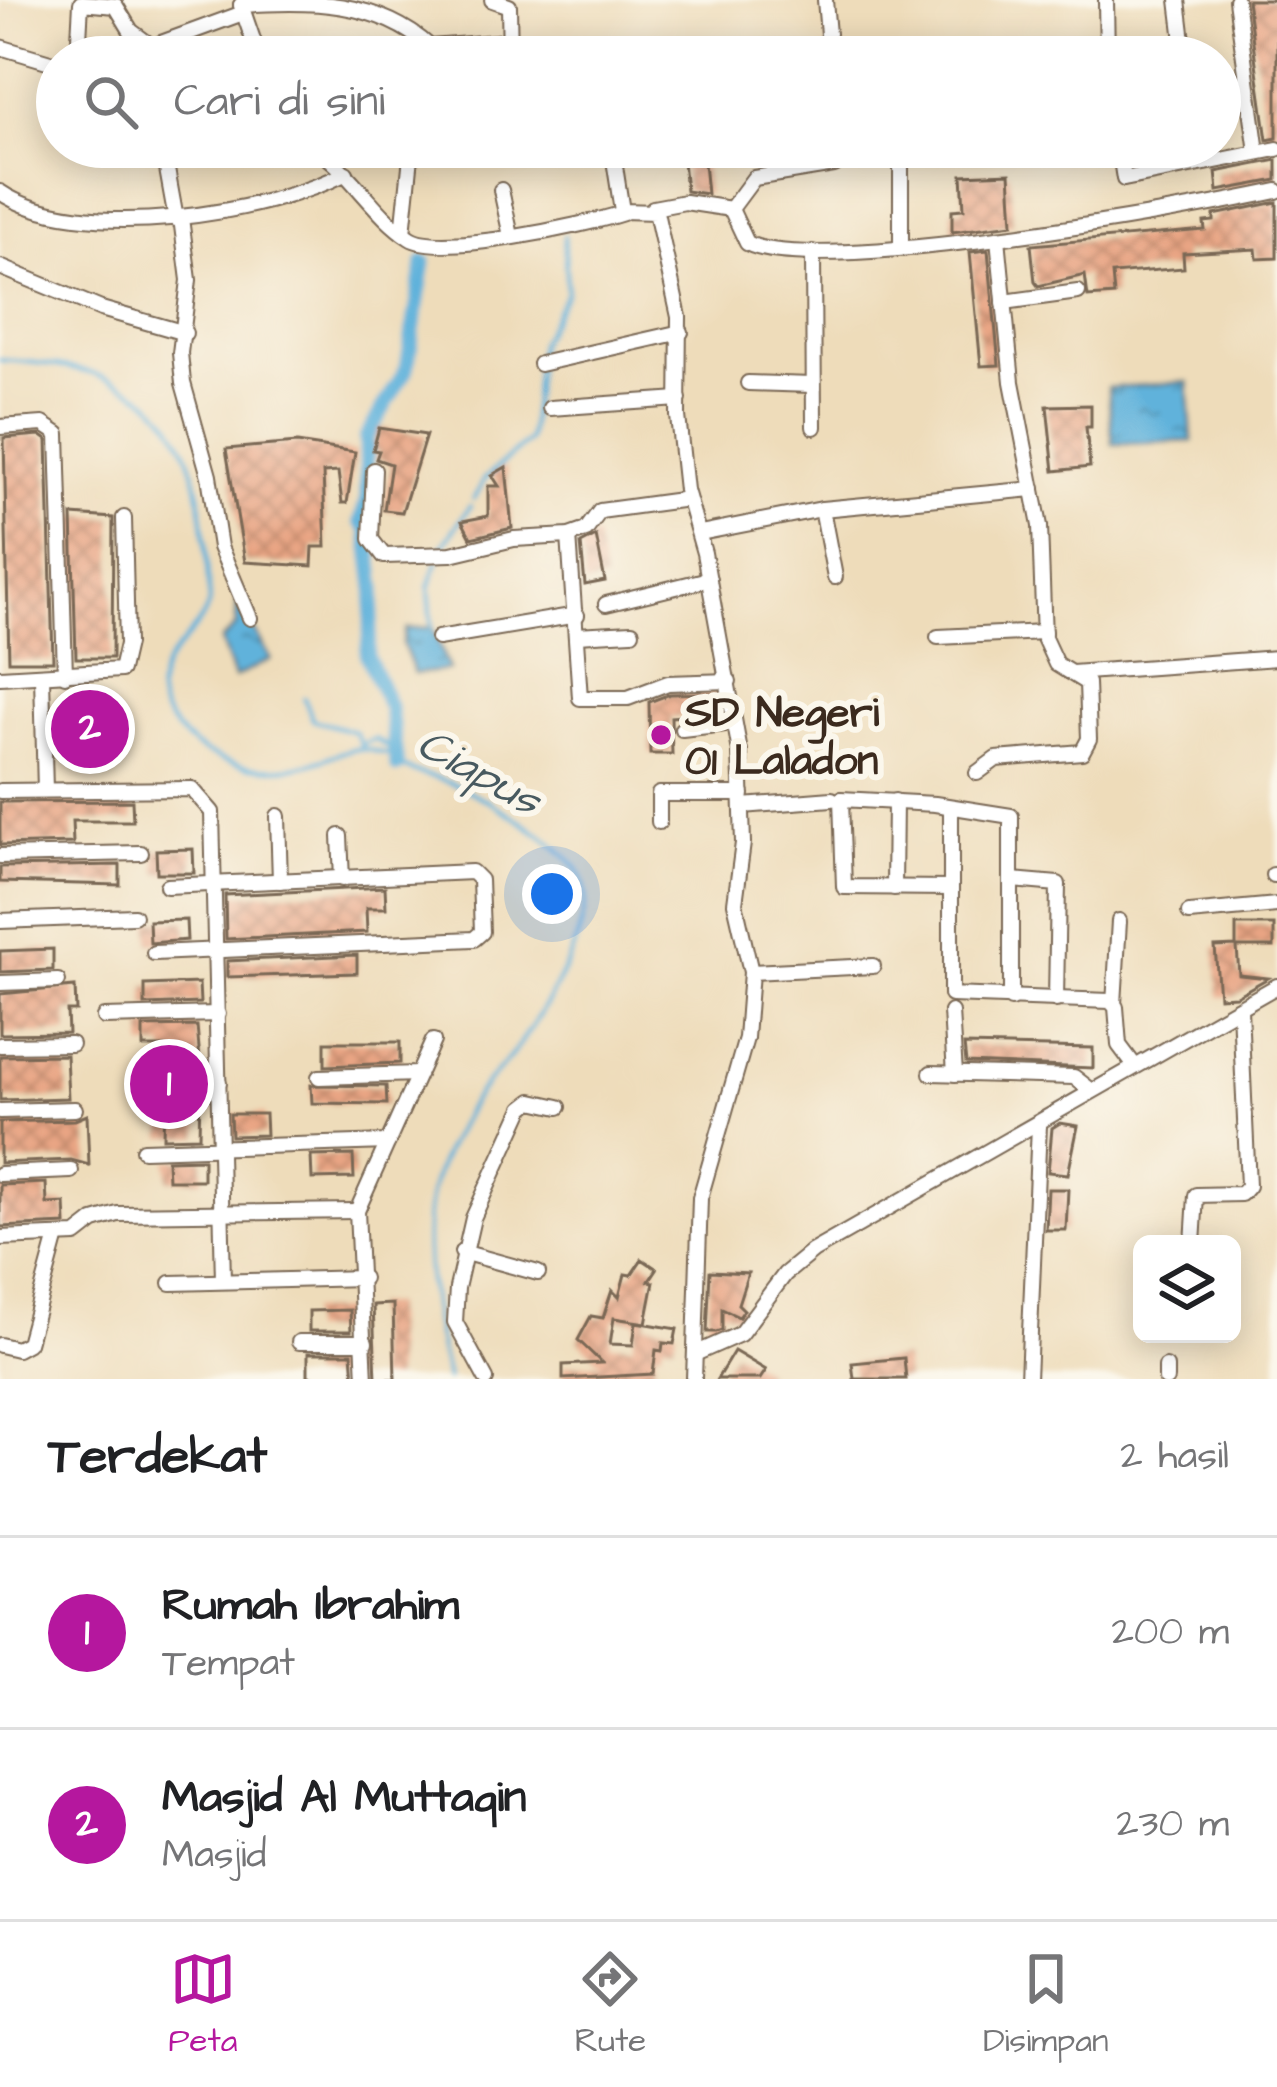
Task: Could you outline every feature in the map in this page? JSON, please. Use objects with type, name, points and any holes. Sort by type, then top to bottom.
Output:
[{"type":"street","points":[[491,0],[509,6],[510,36]]},
{"type":"street","points":[[825,0],[828,36]]},
{"type":"street","points":[[1106,0],[1107,36]]},
{"type":"street","points":[[1178,0],[1182,36]]},
{"type":"street","points":[[1236,0],[1241,36]]},
{"type":"street","points":[[185,36],[241,6],[296,1],[379,12],[420,36]]},
{"type":"street","points":[[79,36],[81,3],[116,7],[136,36]]},
{"type":"street","points":[[241,6],[252,36]]},
{"type":"street","points":[[1241,36],[1257,152]]},
{"type":"street","points":[[0,47],[36,58]]},
{"type":"street","points":[[1241,156],[1277,148]]},
{"type":"street","points":[[167,168],[189,280],[183,383],[213,493],[220,547],[250,618]]},
{"type":"street","points":[[341,168],[403,233],[422,245],[511,236],[685,202],[731,209]]},
{"type":"street","points":[[403,233],[410,168]]},
{"type":"street","points":[[616,168],[623,213]]},
{"type":"street","points":[[731,209],[760,175],[787,168]]},
{"type":"street","points":[[902,168],[902,245]]},
{"type":"street","points":[[1122,168],[1124,178],[1192,168]]},
{"type":"street","points":[[0,192],[20,204],[65,213],[178,218],[310,189],[346,172]]},
{"type":"street","points":[[501,190],[511,236]]},
{"type":"street","points":[[731,209],[752,245],[778,253],[813,252],[998,238],[1277,190]]},
{"type":"street","points":[[653,208],[681,332],[679,399],[688,499],[700,533],[729,681],[743,800],[735,903],[751,972],[746,1038],[700,1198],[694,1379]]},
{"type":"street","points":[[977,772],[996,758],[1064,755],[1086,748],[1089,688],[1053,660],[1044,632],[1033,489],[998,238]]},
{"type":"street","points":[[813,252],[814,428]]},
{"type":"street","points":[[0,267],[101,309],[185,333]]},
{"type":"street","points":[[1004,302],[1078,292]]},
{"type":"street","points":[[540,364],[681,332]]},
{"type":"street","points":[[748,383],[813,385]]},
{"type":"street","points":[[550,408],[679,399]]},
{"type":"street","points":[[0,427],[43,424],[58,434],[65,675]]},
{"type":"street","points":[[374,470],[371,539],[384,556],[451,554],[514,539],[569,536],[586,530],[600,511],[688,499]]},
{"type":"street","points":[[700,533],[822,509],[1033,489]]},
{"type":"street","points":[[822,509],[835,577]]},
{"type":"street","points":[[0,676],[116,673],[124,662],[124,518]]},
{"type":"street","points":[[569,536],[578,694],[585,700],[643,696],[668,683],[729,681]]},
{"type":"street","points":[[606,604],[709,579]]},
{"type":"street","points":[[438,638],[577,615]]},
{"type":"street","points":[[576,635],[632,632]]},
{"type":"street","points":[[938,637],[1044,632]]},
{"type":"street","points":[[1072,673],[1277,658]]},
{"type":"street","points":[[42,676],[45,790]]},
{"type":"street","points":[[682,729],[734,723]]},
{"type":"street","points":[[0,790],[192,789],[212,812],[224,1282]]},
{"type":"street","points":[[659,822],[658,794],[832,799]]},
{"type":"street","points":[[950,888],[844,887],[841,799],[1011,816],[1011,999]]},
{"type":"street","points":[[894,888],[895,801]]},
{"type":"street","points":[[951,808],[951,994],[1114,1004]]},
{"type":"street","points":[[278,816],[280,881]]},
{"type":"street","points":[[340,836],[343,879]]},
{"type":"street","points":[[0,856],[141,853]]},
{"type":"street","points":[[154,952],[474,939],[482,932],[480,880],[472,872],[167,886]]},
{"type":"street","points":[[1012,880],[1058,884],[1056,1000]]},
{"type":"street","points":[[1189,913],[1277,905]]},
{"type":"street","points":[[0,920],[134,916]]},
{"type":"street","points":[[1119,920],[1114,1004],[1119,1046],[1134,1065]]},
{"type":"street","points":[[751,972],[873,966]]},
{"type":"street","points":[[0,983],[58,981]]},
{"type":"street","points":[[697,1353],[740,1334],[785,1274],[813,1251],[1277,986]]},
{"type":"street","points":[[1194,1235],[1196,1196],[1241,1195],[1248,1186],[1240,1009]]},
{"type":"street","points":[[951,1012],[955,1074]]},
{"type":"street","points":[[104,1017],[218,1014]]},
{"type":"street","points":[[365,1379],[357,1211],[433,1041]]},
{"type":"street","points":[[0,1045],[70,1044]]},
{"type":"street","points":[[931,1073],[1074,1077],[1092,1091]]},
{"type":"street","points":[[320,1077],[418,1074]]},
{"type":"street","points":[[139,1085],[219,1082]]},
{"type":"street","points":[[485,1379],[455,1322],[462,1252],[523,1108],[532,1101],[559,1107]]},
{"type":"street","points":[[0,1111],[75,1109]]},
{"type":"street","points":[[1028,1379],[1039,1125]]},
{"type":"street","points":[[142,1150],[388,1142]]},
{"type":"street","points":[[0,1174],[71,1171]]},
{"type":"street","points":[[0,1238],[80,1234],[94,1221],[118,1214],[357,1211]]},
{"type":"street","points":[[0,1345],[17,1348],[28,1342],[57,1236]]},
{"type":"street","points":[[462,1252],[538,1273]]},
{"type":"street","points":[[171,1283],[363,1278]]},
{"type":"street","points":[[299,1342],[364,1342]]},
{"type":"water","points":[[1188,382],[1192,441],[1113,444],[1108,388]]},
{"type":"water","points":[[237,602],[271,659],[234,678],[221,641],[236,626]]},
{"type":"water","points":[[432,627],[449,670],[414,674],[402,643],[406,629]]},
{"type":"building","points":[[1247,0],[1277,0],[1277,138],[1267,140]]},
{"type":"building","points":[[1277,160],[1277,180],[1218,191],[1216,172]]},
{"type":"building","points":[[684,168],[704,168],[707,194],[686,191]]},
{"type":"building","points":[[1010,173],[1013,224],[952,232],[952,210],[964,209],[962,175]]},
{"type":"building","points":[[1277,202],[1277,258],[1257,259],[1256,249],[1183,253],[1184,268],[1112,274],[1114,295],[1088,297],[1085,275],[1038,286],[1035,282],[1031,245],[1205,230],[1204,222],[1214,221],[1214,215]]},
{"type":"building","points":[[988,250],[999,365],[981,366],[970,252]]},
{"type":"building","points":[[1091,405],[1091,427],[1086,427],[1090,467],[1054,471],[1047,406]]},
{"type":"building","points":[[379,428],[426,435],[402,512],[384,510],[391,464],[376,459],[379,451],[373,450]]},
{"type":"building","points":[[40,435],[47,440],[53,661],[9,661],[4,438]]},
{"type":"building","points":[[297,443],[355,452],[347,503],[342,503],[338,472],[323,473],[326,547],[313,547],[312,566],[245,562],[226,449]]},
{"type":"building","points":[[506,467],[512,528],[471,538],[462,521],[488,516],[488,486],[499,486],[492,475]]},
{"type":"building","points":[[72,515],[113,518],[112,658],[76,658]]},
{"type":"building","points":[[596,536],[605,581],[585,585],[581,544]]},
{"type":"building","name":"SD Negeri 01 Laladon","points":[[718,693],[722,713],[671,717],[672,754],[650,754],[649,702],[670,694]]},
{"type":"building","points":[[84,710],[108,719],[96,748],[73,739]]},
{"type":"building","points":[[132,801],[133,821],[72,821],[73,843],[0,845],[0,802]]},
{"type":"building","points":[[193,849],[194,873],[157,873],[156,850]]},
{"type":"building","points":[[120,865],[120,885],[0,882],[0,867]]},
{"type":"building","points":[[385,887],[386,908],[366,908],[367,932],[226,939],[225,895]]},
{"type":"building","points":[[186,920],[187,940],[150,943],[149,921]]},
{"type":"building","points":[[1236,925],[1274,925],[1274,947],[1237,947],[1239,975],[1268,978],[1236,996],[1219,997],[1215,947],[1236,946]]},
{"type":"building","points":[[53,949],[53,970],[0,972],[0,951]]},
{"type":"building","points":[[357,955],[357,973],[227,977],[227,961]]},
{"type":"building","points":[[199,983],[200,1003],[145,1005],[145,985]]},
{"type":"building","points":[[75,987],[76,1011],[67,1011],[68,1033],[0,1034],[0,994]]},
{"type":"building","points":[[197,1026],[201,1071],[166,1073],[165,1047],[143,1047],[143,1027]]},
{"type":"building","points":[[325,1042],[400,1042],[400,1063],[325,1066]]},
{"type":"building","points":[[964,1045],[1093,1048],[1093,1068],[966,1063]]},
{"type":"building","points":[[66,1055],[68,1098],[0,1100],[0,1056]]},
{"type":"building","points":[[311,1085],[386,1086],[387,1104],[312,1103]]},
{"type":"building","points":[[200,1094],[199,1137],[163,1138],[164,1095]]},
{"type":"building","points":[[230,1114],[265,1114],[266,1135],[231,1136]]},
{"type":"building","points":[[87,1115],[89,1165],[71,1160],[0,1163],[0,1122],[75,1120]]},
{"type":"building","points":[[1060,1123],[1078,1126],[1068,1174],[1048,1172],[1052,1128]]},
{"type":"building","points":[[353,1155],[354,1178],[312,1179],[311,1156]]},
{"type":"building","points":[[203,1159],[203,1180],[168,1180],[167,1160]]},
{"type":"building","points":[[46,1183],[47,1204],[65,1203],[66,1224],[0,1227],[0,1185]]},
{"type":"building","points":[[1048,1189],[1068,1189],[1066,1230],[1046,1230]]},
{"type":"building","points":[[642,1259],[657,1269],[649,1281],[654,1282],[646,1323],[614,1318],[610,1344],[633,1345],[636,1322],[677,1329],[674,1344],[663,1343],[662,1351],[656,1350],[653,1374],[563,1379],[563,1365],[602,1363],[578,1340],[591,1316],[603,1318],[612,1290],[619,1297],[625,1274],[631,1275]]},
{"type":"building","points":[[710,1271],[748,1273],[738,1304],[744,1310],[739,1317],[722,1309],[722,1330],[716,1332],[707,1332]]},
{"type":"building","points":[[393,1304],[395,1379],[376,1379],[373,1305]]},
{"type":"building","points":[[350,1310],[351,1331],[309,1331],[309,1311]]},
{"type":"building","points":[[734,1351],[766,1370],[760,1379],[717,1379]]},
{"type":"building","points":[[308,1353],[352,1353],[354,1379],[308,1376]]},
{"type":"building","points":[[904,1358],[906,1379],[854,1379],[852,1363]]},
{"type":"waterway","points":[[474,499],[485,478],[529,440],[539,344],[567,292],[564,236]]},
{"type":"waterway","points":[[397,766],[390,708],[367,656],[375,588],[368,530],[361,521],[367,499],[366,438],[407,368],[424,262]]},
{"type":"waterway","name":"Ciapus","points":[[0,360],[61,367],[108,379],[144,398],[170,423],[188,456],[199,496],[209,603],[160,680],[162,708],[178,731],[205,752],[256,768],[291,767],[355,749],[389,754],[407,769],[499,807],[556,847],[580,874],[584,914],[567,963],[528,1032],[470,1105],[432,1188],[427,1258],[447,1379]]},
{"type":"waterway","points":[[440,550],[470,506]]},
{"type":"waterway","points":[[432,627],[429,588],[438,560]]},
{"type":"waterway","points":[[304,698],[313,720],[355,732],[363,749]]},
{"type":"waterway","points":[[362,744],[375,739],[395,752]]},
{"type":"place","name":"Masjid Al Muttaqin","points":[[90,729]]},
{"type":"place","name":"SD Negeri 01 Laladon","points":[[661,735]]},
{"type":"place","name":"Rumah Ibrahim","points":[[169,1084]]}]
